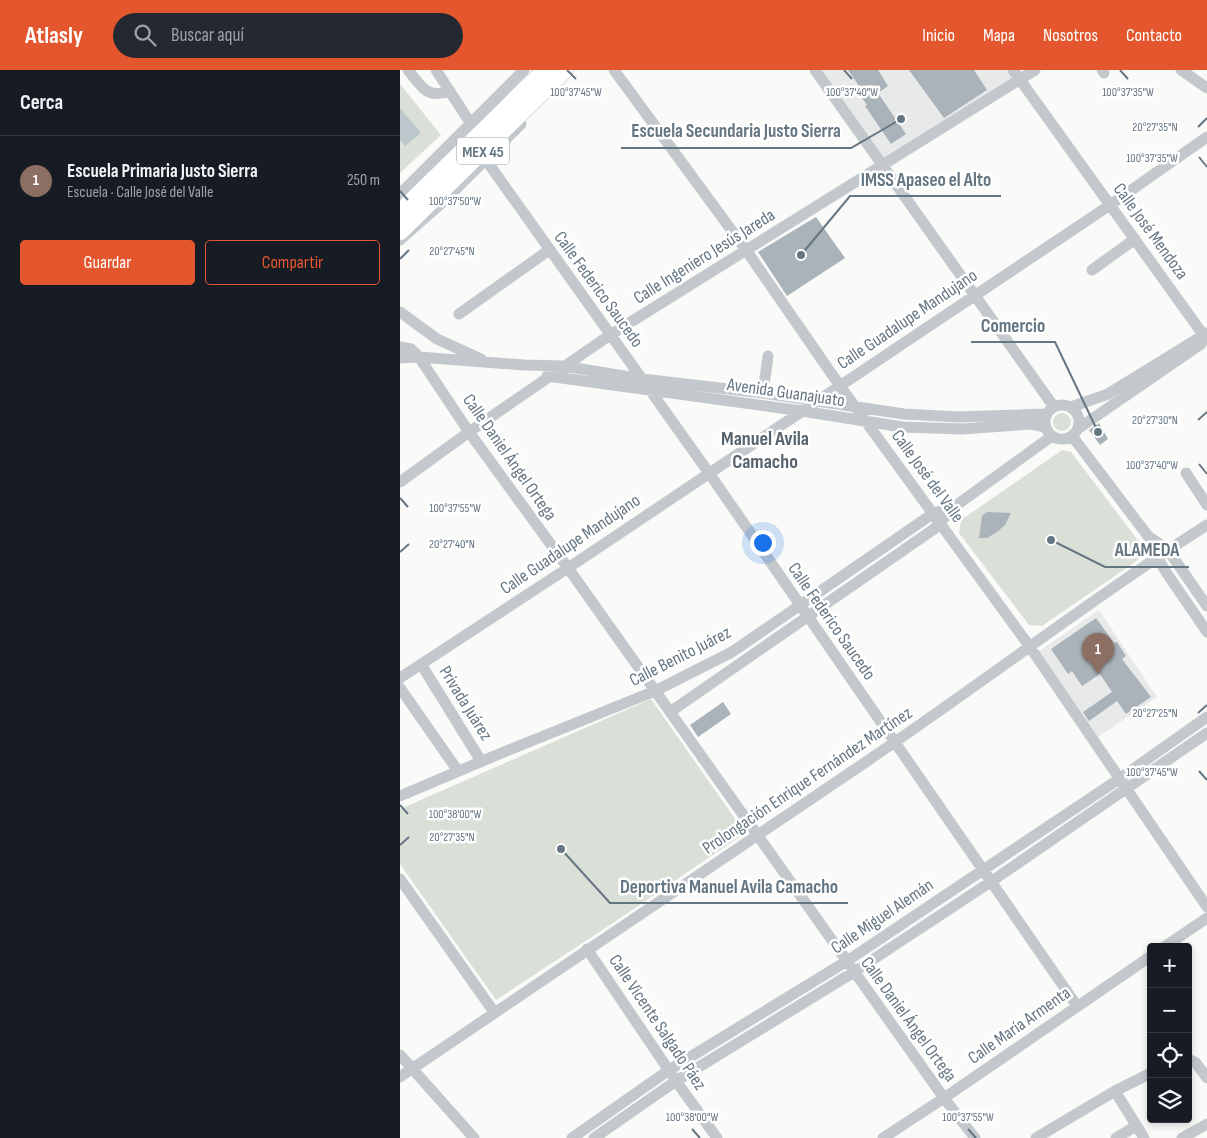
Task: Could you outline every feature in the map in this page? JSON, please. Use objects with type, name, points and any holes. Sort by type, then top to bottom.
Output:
[{"type":"highway","name":"MEX 45","points":[[400,213],[546,70]]},
{"type":"highway","name":"MEX 45","points":[[400,230],[564,70]]},
{"type":"street","points":[[408,70],[422,87],[431,94],[450,91]]},
{"type":"street","points":[[436,70],[471,124]]},
{"type":"street","points":[[400,194],[524,70]]},
{"type":"street","points":[[400,240],[443,202],[575,70]]},
{"type":"street","name":"Calle José del Valle","points":[[614,70],[746,250],[840,386],[1030,647],[1207,907]]},
{"type":"street","points":[[815,70],[974,296],[1050,411]]},
{"type":"street","name":"Calle Ingeniero Jesús Jareda","points":[[400,482],[563,366],[610,335],[883,166],[1016,75],[1035,70]]},
{"type":"street","points":[[1181,70],[1207,88]]},
{"type":"street","name":"Calle José Mendoza","points":[[1016,75],[1206,337]]},
{"type":"street","name":"Calle Guadalupe Mandujano","points":[[400,678],[568,568],[1110,205],[1207,137]]},
{"type":"street","name":"Calle Federico Saucedo","points":[[486,160],[709,473],[1077,1006]]},
{"type":"street","points":[[1092,270],[1135,240]]},
{"type":"street","points":[[459,314],[549,250]]},
{"type":"street","points":[[400,312],[438,339],[487,362]]},
{"type":"street","points":[[1111,399],[1071,407],[1059,405],[1050,411],[1045,421],[1049,432],[1062,440],[1076,432],[1111,399],[1206,337]]},
{"type":"street","name":"Avenida Guanajuato","points":[[400,347],[411,349],[419,357]]},
{"type":"street","points":[[764,393],[768,356]]},
{"type":"street","name":"Avenida Guanajuato","points":[[400,358],[419,357],[563,366],[642,379],[817,400],[857,408],[904,414],[958,417],[1050,411]]},
{"type":"street","name":"Calle Daniel Ángel Ortega","points":[[419,357],[469,432],[568,568],[944,1098],[975,1138]]},
{"type":"street","name":"Avenida Guanajuato","points":[[524,365],[548,377],[802,411],[902,427],[962,429],[1031,424],[1049,432]]},
{"type":"street","points":[[1071,407],[1078,416],[1076,432],[1148,536],[1157,557],[1207,632]]},
{"type":"street","name":"Calle Benito Juárez","points":[[400,796],[481,761],[655,691],[732,652],[800,605],[954,507],[1049,432]]},
{"type":"street","points":[[1186,474],[1207,505]]},
{"type":"street","name":"Calle Benito Juárez","points":[[670,712],[934,529],[937,518]]},
{"type":"street","name":"Prolongación Enrique Fernández Martínez","points":[[400,1077],[587,949],[758,836],[1157,557],[1207,525]]},
{"type":"street","points":[[1148,536],[1168,550],[1207,606]]},
{"type":"street","name":"Privada Juárez","points":[[421,664],[481,761]]},
{"type":"street","points":[[400,688],[458,771]]},
{"type":"street","name":"Calle Miguel Alemán","points":[[572,1138],[669,1070],[846,961],[1119,779],[1207,717]]},
{"type":"street","name":"Calle Miguel Alemán","points":[[594,1138],[676,1081],[854,972],[992,881],[1207,732]]},
{"type":"street","points":[[400,879],[494,1012]]},
{"type":"street","points":[[1170,943],[1207,918]]},
{"type":"street","name":"Calle Vicente Salgado Páez","points":[[587,949],[717,1138]]},
{"type":"street","name":"Calle María Armenta","points":[[883,1138],[1147,959]]},
{"type":"street","points":[[400,1055],[474,1138]]},
{"type":"street","points":[[1192,1061],[1196,1063],[1207,1078]]},
{"type":"street","points":[[1036,1138],[1115,1091],[1147,1075]]},
{"type":"street","points":[[1115,1091],[1144,1138]]},
{"type":"street","points":[[1182,1138],[1207,1124]]},
{"type":"street","points":[[1116,1138],[1136,1126]]},
{"type":"shaded area","points":[[820,70],[1006,70],[1012,78],[884,160]]},
{"type":"shaded area","points":[[400,84],[441,135],[400,173]]},
{"type":"shaded area","points":[[400,108],[421,133],[405,146],[400,140]]},
{"type":"shaded area","points":[[1062,413],[1068,416],[1071,422],[1068,428],[1062,431],[1056,428],[1053,422],[1056,416]]},
{"type":"shaded area","points":[[1062,450],[1071,452],[1143,547],[1138,560],[1042,626],[1029,625],[959,533],[961,520]]},
{"type":"shaded area","points":[[1099,610],[1157,697],[1098,737],[1039,651]]},
{"type":"shaded area","points":[[651,699],[745,833],[496,1000],[400,864],[400,809]]},
{"type":"building","points":[[848,70],[878,70],[888,86],[878,93],[906,134],[891,144],[865,106],[867,105],[855,88],[859,86]]},
{"type":"building","points":[[909,70],[974,70],[987,90],[944,118]]},
{"type":"building","points":[[816,217],[845,258],[787,296],[758,252]]},
{"type":"building","points":[[1099,423],[1108,439],[1100,445],[1089,430]]},
{"type":"building","points":[[987,512],[1011,513],[1005,525],[997,532],[987,538],[979,538],[982,516]]},
{"type":"building","points":[[1096,618],[1114,643],[1117,642],[1126,656],[1122,659],[1151,697],[1126,714],[1117,701],[1089,721],[1083,712],[1112,692],[1100,674],[1082,686],[1072,671],[1068,674],[1051,649]]},
{"type":"building","points":[[723,702],[731,714],[698,737],[690,725]]},
{"type":"place","name":"Escuela Secundaria Justo Sierra","points":[[901,119]]},
{"type":"place","name":"IMSS Apaseo el Alto","points":[[801,255]]},
{"type":"place","name":"Comercio","points":[[1098,432]]},
{"type":"place","name":"ALAMEDA","points":[[1051,540]]},
{"type":"place","name":"Escuela Primaria Justo Sierra","points":[[1098,674]]},
{"type":"place","name":"Deportiva Manuel Avila Camacho","points":[[561,849]]},
{"type":"district","name":"Manuel Avila Camacho","points":[[765,450]]}]
